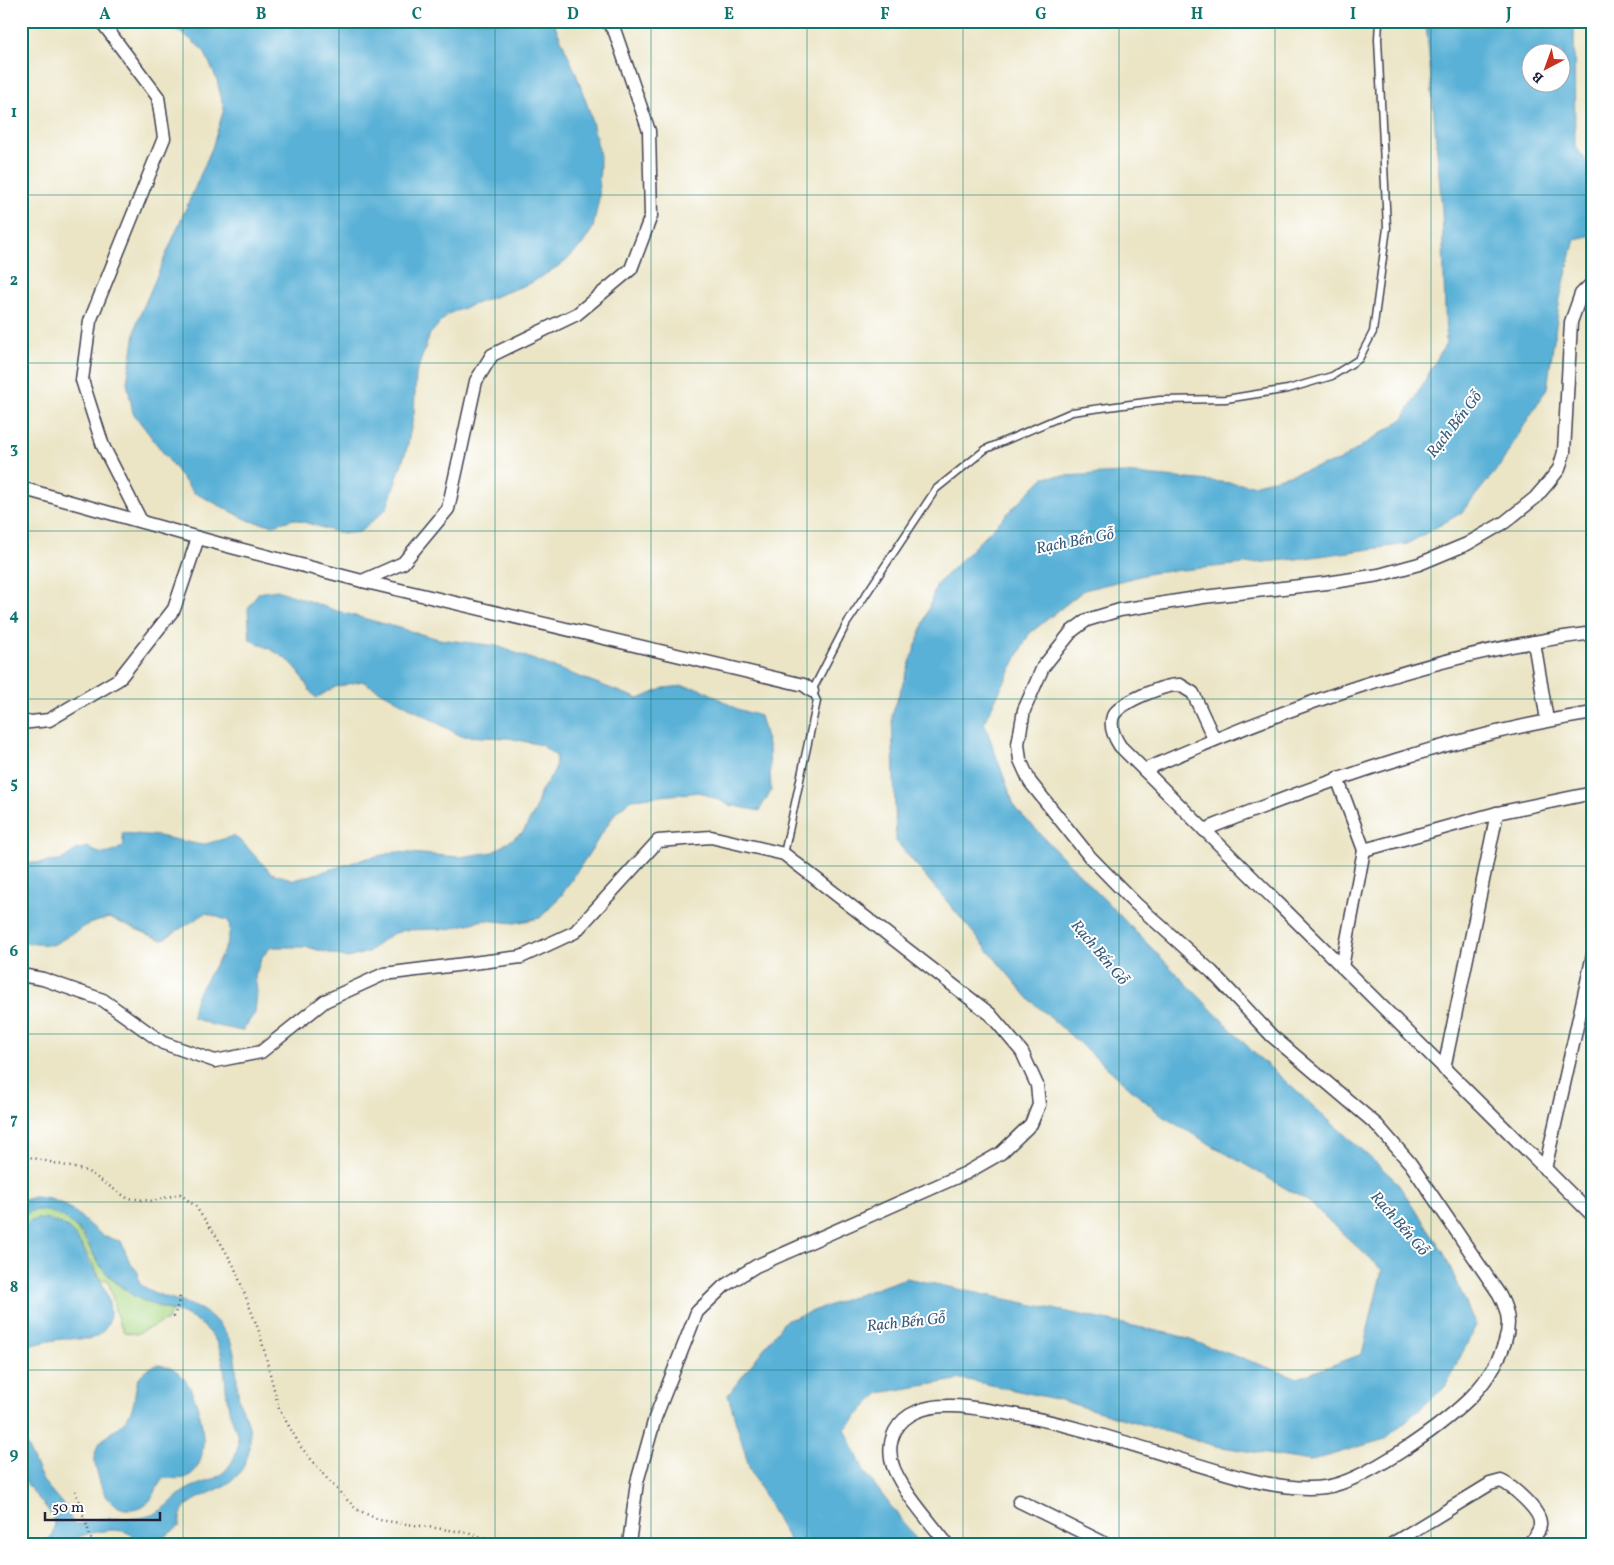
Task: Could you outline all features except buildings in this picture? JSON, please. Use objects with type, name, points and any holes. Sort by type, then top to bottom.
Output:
[{"type":"street","points":[[101,21],[158,97],[164,138],[90,321],[82,380],[103,446],[141,521]]},
{"type":"street","points":[[362,581],[403,563],[448,509],[476,381],[492,355],[577,314],[631,269],[651,216],[649,131],[615,32],[607,21]]},
{"type":"street","points":[[947,1544],[905,1487],[894,1468],[890,1451],[892,1437],[898,1425],[921,1410],[958,1406],[1038,1418],[1245,1479],[1304,1488],[1327,1487],[1350,1481],[1372,1470],[1459,1409],[1479,1388],[1494,1366],[1503,1345],[1508,1324],[1506,1309],[1499,1294],[1410,1163],[1377,1125],[1272,1036],[1212,972],[1135,903],[1090,857],[1030,782],[1020,760],[1020,726],[1032,687],[1042,667],[1072,631],[1088,620],[1120,610],[1202,597],[1249,593],[1379,575],[1442,556],[1505,522],[1536,498],[1559,469],[1564,452],[1571,322],[1581,294],[1593,282]]},
{"type":"street","points":[[21,488],[198,538],[362,581],[804,685],[812,691]]},
{"type":"street","points":[[21,723],[50,720],[118,679],[174,609],[198,538]]},
{"type":"street","points":[[1144,770],[1214,739],[1314,701],[1391,676],[1461,657],[1534,642],[1593,633]]},
{"type":"street","points":[[1534,642],[1547,720]]},
{"type":"street","points":[[1214,739],[1193,693],[1180,685],[1164,686],[1119,708],[1114,716],[1112,726],[1114,736],[1120,746],[1593,1216]]},
{"type":"street","points":[[1204,830],[1337,778],[1412,755],[1547,720],[1593,714]]},
{"type":"street","points":[[1337,778],[1364,850],[1342,967]]},
{"type":"street","points":[[1364,850],[1497,812],[1593,793]]},
{"type":"street","points":[[1444,1068],[1497,812]]},
{"type":"street","points":[[21,975],[43,979],[103,1000],[163,1043],[215,1061],[261,1052],[325,1001],[384,974],[521,956],[575,932],[658,841],[711,837],[784,854],[990,1014],[1022,1052],[1037,1085],[1039,1105],[1031,1124],[1001,1152],[966,1173],[756,1266],[724,1286],[697,1312],[655,1418],[637,1482],[629,1544]]},
{"type":"street","points":[[1545,1169],[1593,954]]},
{"type":"street","points":[[1392,1544],[1490,1484],[1501,1480],[1512,1487],[1539,1517],[1540,1528],[1529,1544]]},
{"type":"street","points":[[1019,1501],[1106,1544]]},
{"type":"lane","points":[[784,854],[816,701],[812,691],[847,623],[936,489],[986,449],[1072,412],[1160,400],[1226,399],[1288,389],[1332,376],[1358,359],[1373,332],[1387,228],[1378,39],[1379,21]]},
{"type":"path","points":[[21,1155],[87,1171],[127,1198],[153,1201],[180,1194],[195,1206],[219,1240],[234,1266],[260,1334],[279,1409],[300,1447],[329,1481],[356,1509],[379,1520],[470,1533],[502,1544]]},
{"type":"path","points":[[174,1317],[181,1293]]},
{"type":"path","points":[[75,1490],[93,1544]]},
{"type":"green space","points":[[32,1210],[48,1211],[61,1216],[71,1223],[109,1276],[138,1298],[172,1311],[167,1320],[136,1334],[124,1332],[118,1320],[107,1279],[102,1281],[86,1252],[73,1235],[65,1228],[46,1219],[23,1228],[21,1232],[21,1217]]},
{"type":"water","points":[[161,21],[553,21],[575,71],[590,113],[600,156],[599,198],[593,228],[582,245],[565,262],[531,283],[448,314],[430,334],[416,374],[414,413],[407,448],[387,508],[360,532],[343,534],[294,519],[273,525],[250,521],[193,492],[133,413],[127,382],[137,322],[212,148],[224,109],[217,80],[204,51],[189,38]]},
{"type":"water","name":"Rạch Bến Gỗ","points":[[1426,21],[1574,21],[1575,146],[1593,170],[1593,235],[1575,239],[1560,298],[1547,388],[1499,467],[1461,513],[1407,544],[1305,558],[1152,573],[1084,590],[1029,634],[984,722],[1015,808],[1254,1053],[1396,1181],[1443,1251],[1476,1326],[1445,1387],[1385,1439],[1311,1461],[1215,1446],[1060,1400],[963,1379],[879,1393],[845,1429],[864,1471],[920,1544],[791,1544],[750,1470],[728,1395],[785,1321],[906,1278],[1176,1335],[1298,1378],[1362,1354],[1382,1270],[1309,1202],[1162,1116],[1028,998],[896,841],[892,715],[937,584],[1044,477],[1123,473],[1253,485],[1339,461],[1403,419],[1446,343],[1442,210]]},
{"type":"water","points":[[277,590],[337,611],[439,639],[497,646],[639,699],[664,688],[683,686],[702,689],[737,709],[760,716],[769,749],[771,791],[759,811],[730,805],[700,792],[632,799],[616,812],[561,896],[540,918],[515,923],[484,920],[449,929],[405,930],[390,935],[368,952],[348,958],[307,947],[271,947],[262,957],[255,976],[257,992],[255,1013],[242,1031],[209,1024],[192,1017],[195,1000],[200,988],[218,961],[227,942],[229,921],[206,913],[162,940],[109,918],[89,924],[53,945],[21,943],[21,864],[60,861],[76,850],[88,847],[97,852],[110,853],[124,845],[122,833],[158,836],[202,845],[234,836],[271,873],[295,880],[368,858],[397,852],[459,857],[493,852],[523,832],[535,811],[541,791],[555,770],[556,756],[541,745],[509,738],[461,736],[362,681],[335,687],[316,698],[295,666],[276,653],[250,640],[248,609],[258,593]]},
{"type":"water","points":[[34,1197],[50,1199],[63,1204],[99,1232],[109,1238],[121,1241],[130,1263],[138,1272],[139,1283],[157,1294],[186,1303],[205,1312],[223,1328],[229,1338],[235,1357],[239,1400],[250,1430],[249,1450],[245,1463],[242,1469],[225,1486],[193,1501],[186,1507],[181,1515],[180,1526],[159,1540],[137,1544],[134,1537],[129,1533],[113,1530],[81,1536],[68,1544],[45,1544],[52,1534],[54,1524],[52,1516],[26,1482],[22,1472],[20,1458],[21,1433],[43,1481],[65,1507],[73,1524],[99,1519],[138,1518],[151,1515],[162,1510],[184,1491],[221,1474],[230,1465],[235,1456],[238,1441],[237,1434],[228,1404],[220,1351],[210,1333],[193,1319],[136,1297],[116,1282],[100,1265],[83,1235],[63,1217],[54,1213],[37,1210],[21,1217],[21,1201]]},
{"type":"water","points":[[37,1219],[55,1222],[74,1234],[104,1288],[110,1310],[109,1320],[105,1329],[93,1338],[52,1340],[32,1345],[21,1345],[21,1232],[29,1222]]},
{"type":"water","points":[[157,1365],[170,1368],[181,1375],[194,1396],[202,1427],[203,1443],[201,1457],[196,1469],[187,1477],[179,1479],[164,1478],[151,1499],[144,1505],[127,1509],[120,1508],[108,1499],[100,1484],[94,1460],[95,1454],[104,1438],[127,1418],[134,1403],[136,1388],[141,1375],[147,1369]]}]
